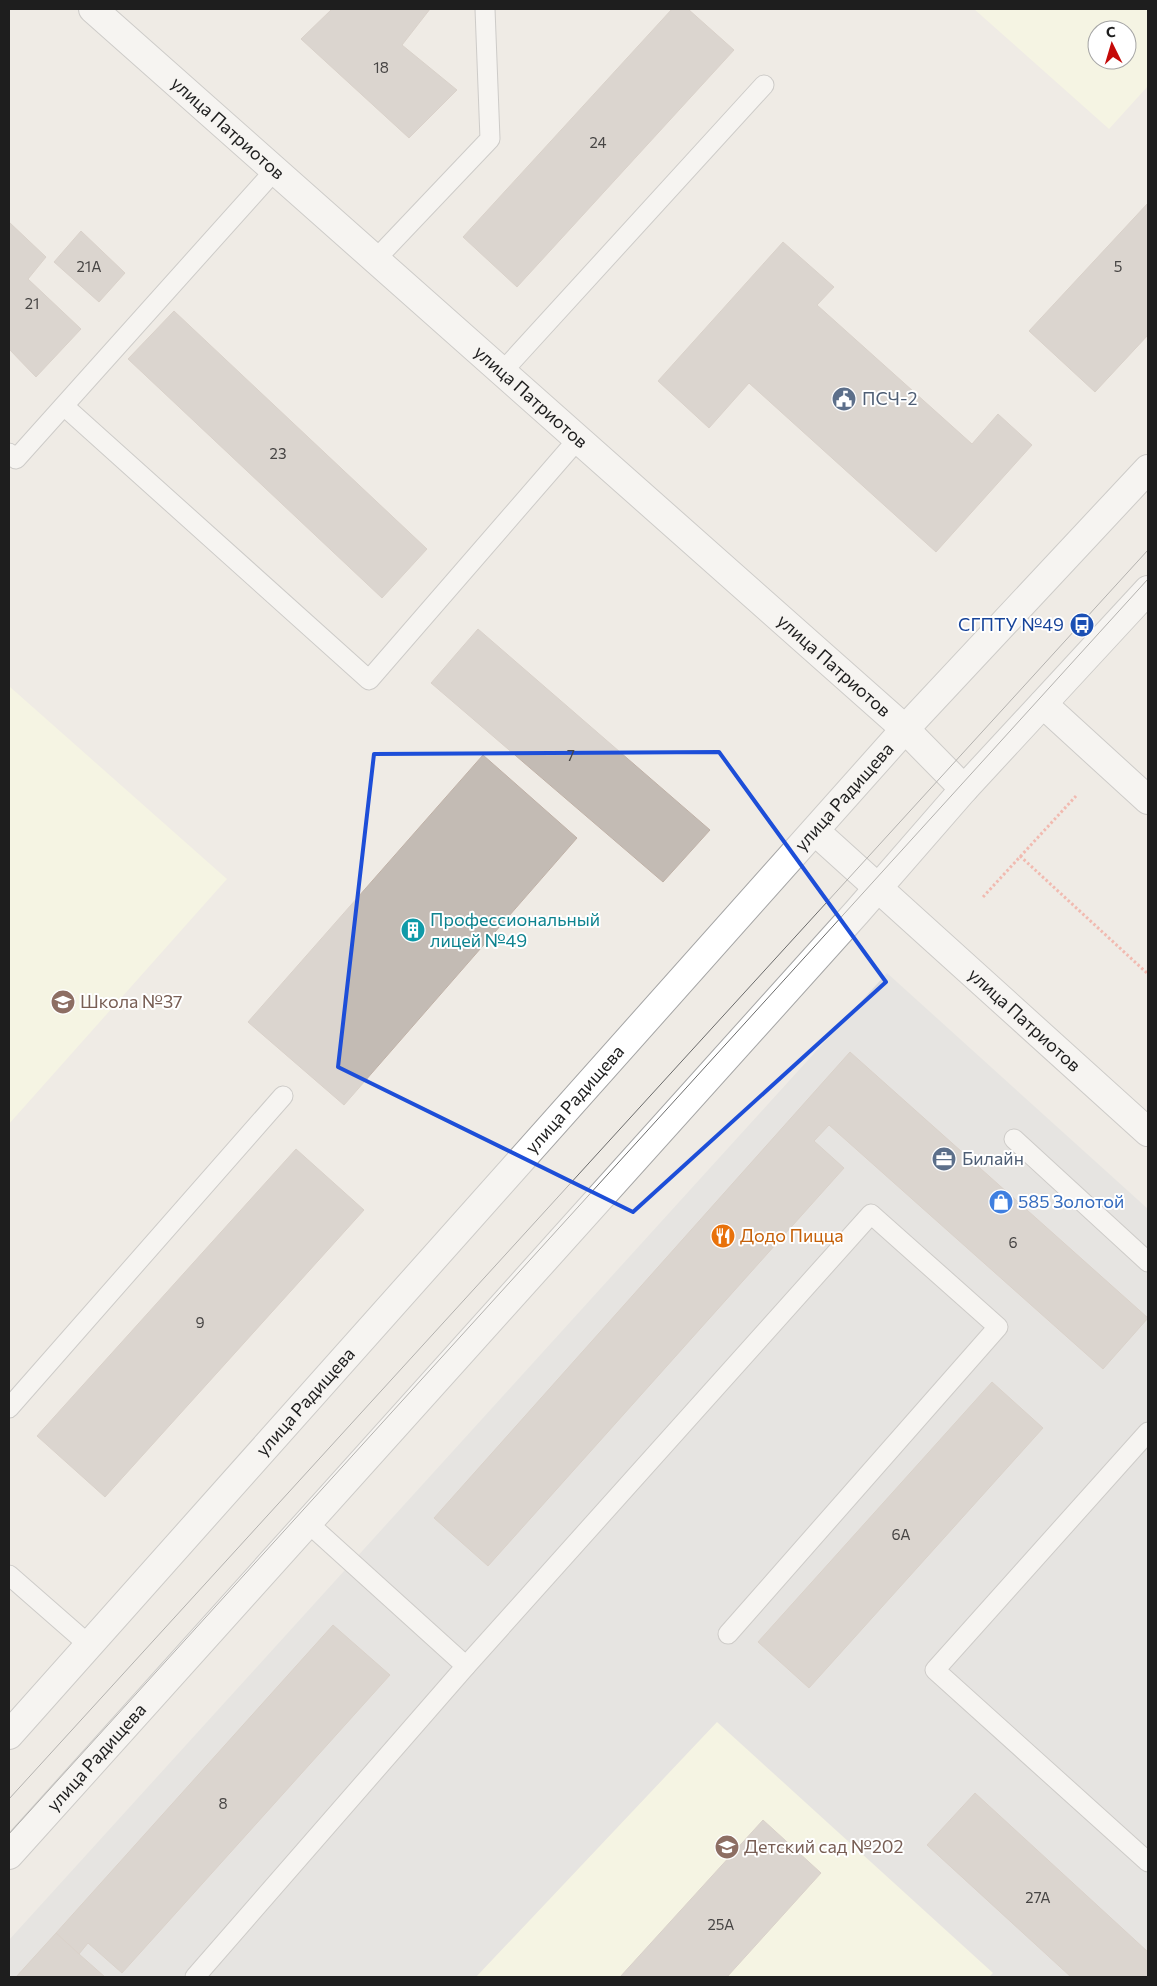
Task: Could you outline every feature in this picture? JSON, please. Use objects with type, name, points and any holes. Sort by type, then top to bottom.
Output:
[{"type":"street","name":"улица Патриотов","points":[[93,9],[905,729],[964,789]]},
{"type":"street","name":"улица Радищева","points":[[9,1735],[905,729],[1148,469]]},
{"type":"street","name":"улица Радищева","points":[[9,1855],[877,889],[964,789],[1148,590]]},
{"type":"street","points":[[1043,704],[1148,800]]},
{"type":"street","name":"улица Патриотов","points":[[815,831],[1148,1132]]},
{"type":"lane","points":[[376,260],[490,139],[485,9]]},
{"type":"lane","points":[[502,372],[764,85]]},
{"type":"lane","points":[[9,453],[16,459],[275,170]]},
{"type":"lane","points":[[64,406],[369,680],[578,439]]},
{"type":"lane","points":[[9,1408],[283,1096]]},
{"type":"lane","points":[[1014,1139],[1148,1262]]},
{"type":"lane","points":[[195,1977],[466,1666],[871,1214],[998,1327],[728,1634]]},
{"type":"lane","points":[[1148,1432],[1142,1453],[935,1670],[1148,1862]]},
{"type":"lane","points":[[308,1523],[466,1666]]},
{"type":"lane","points":[[9,1575],[89,1645]]},
{"type":"path","points":[[983,897],[1076,796]]},
{"type":"path","points":[[1020,856],[1148,974]]},
{"type":"highlighted area","points":[[719,752],[886,982],[633,1212],[338,1067],[374,754]]},
{"type":"shaded area","points":[[974,9],[1148,9],[1148,86],[1109,129]]},
{"type":"shaded area","name":"Школа №37","points":[[9,686],[227,879],[9,1124]]},
{"type":"shaded area","points":[[887,973],[1148,1209],[1148,1977],[9,1977],[9,1940]]},
{"type":"shaded area","name":"Детский сад №202","points":[[717,1722],[993,1973],[989,1977],[476,1977]]},
{"type":"building","points":[[332,9],[430,9],[402,45],[457,90],[409,138],[301,39]]},
{"type":"building","points":[[672,9],[688,9],[734,50],[517,287],[463,237]]},
{"type":"building","points":[[1148,203],[1148,335],[1095,392],[1029,331]]},
{"type":"building","points":[[9,222],[46,257],[28,279],[81,329],[36,377],[9,349]]},
{"type":"building","points":[[81,231],[125,273],[99,302],[54,262]]},
{"type":"building","name":"ПСЧ-2","points":[[783,242],[834,287],[817,305],[972,444],[998,414],[1032,445],[936,552],[749,383],[709,428],[658,381]]},
{"type":"building","points":[[174,311],[427,549],[382,598],[128,359]]},
{"type":"building","points":[[478,629],[710,830],[663,882],[431,683]]},
{"type":"building","name":"Профессиональный лицей №49","points":[[483,755],[577,838],[344,1105],[248,1022]]},
{"type":"building","points":[[850,1052],[1148,1318],[1103,1369],[829,1125],[814,1141],[844,1168],[488,1566],[434,1518]]},
{"type":"building","points":[[296,1149],[364,1210],[105,1497],[37,1436]]},
{"type":"building","points":[[992,1382],[1043,1428],[809,1688],[758,1642]]},
{"type":"building","points":[[333,1625],[390,1675],[122,1973],[88,1943],[79,1954],[56,1933]]},
{"type":"building","points":[[975,1793],[1148,1952],[1148,1977],[1071,1977],[927,1845]]},
{"type":"building","points":[[763,1820],[821,1873],[727,1977],[620,1977]]},
{"type":"building","points":[[56,1933],[79,1954],[105,1977],[16,1977]]},
{"type":"tram line","points":[[9,1799],[1148,550]]},
{"type":"tram line","points":[[9,1834],[1148,579]]},
{"type":"place","name":"ПСЧ-2","points":[[844,399]]},
{"type":"place","name":"СГПТУ №49","points":[[1082,625]]},
{"type":"place","name":"Профессиональный лицей №49","points":[[413,930]]},
{"type":"place","name":"Школа №37","points":[[63,1002]]},
{"type":"place","name":"Билайн","points":[[944,1159]]},
{"type":"place","name":"585 Золотой","points":[[1001,1202]]},
{"type":"place","name":"Додо Пицца","points":[[723,1236]]},
{"type":"place","name":"Детский сад №202","points":[[727,1847]]}]
